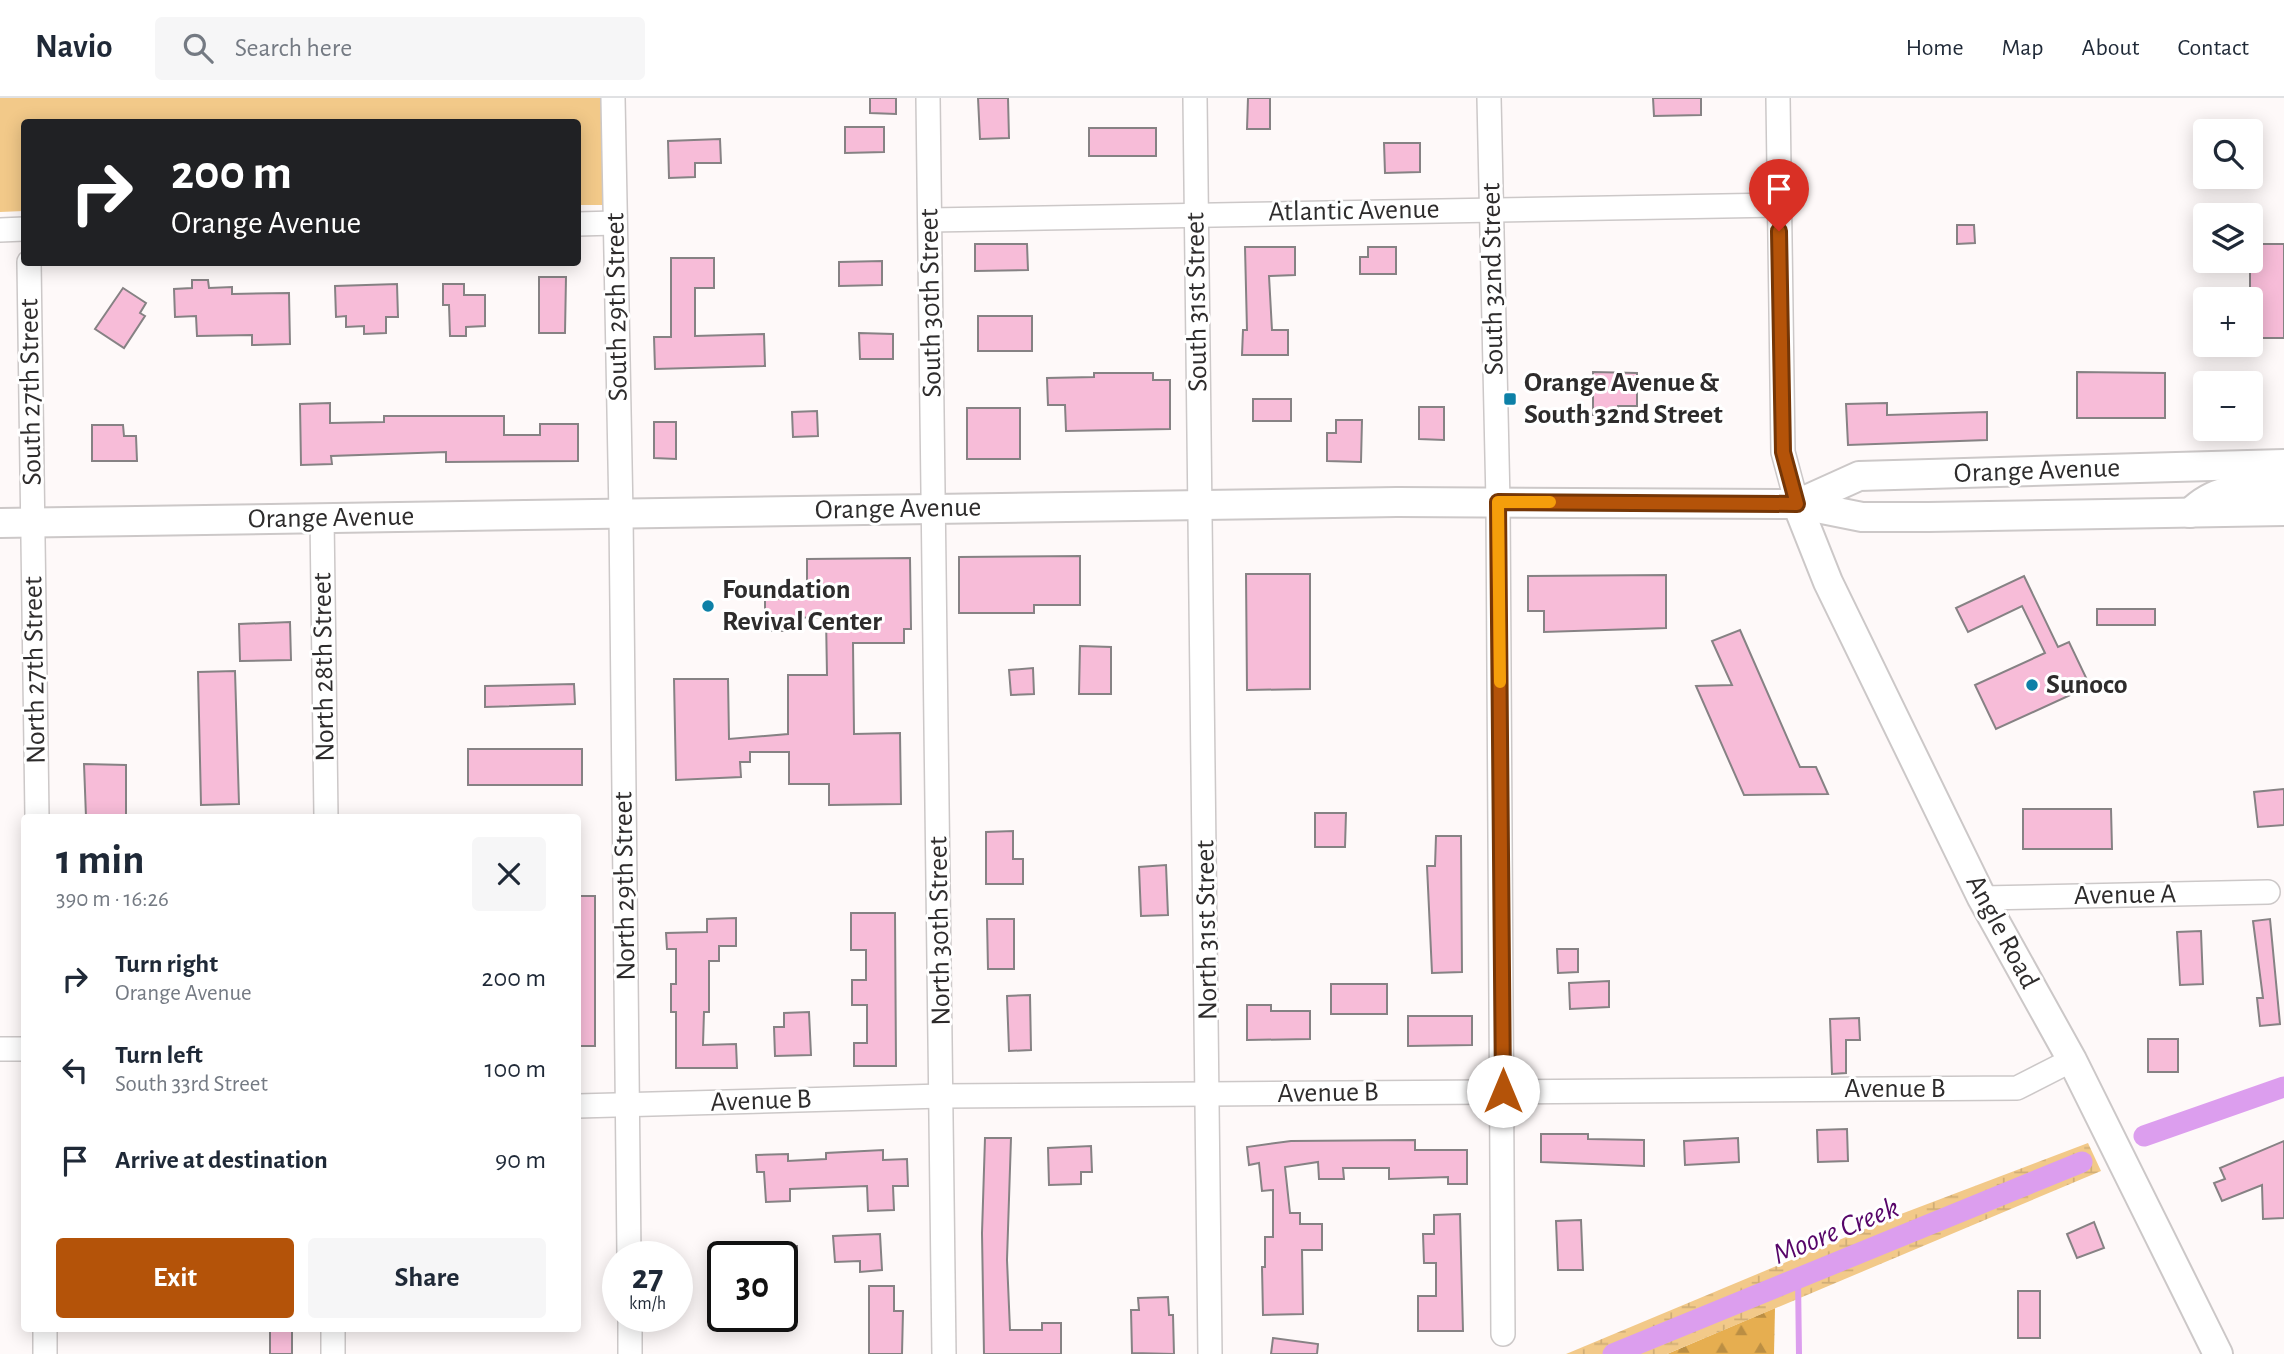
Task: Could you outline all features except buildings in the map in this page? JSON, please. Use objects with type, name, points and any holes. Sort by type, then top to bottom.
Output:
[{"type":"main road","name":"Orange Avenue","points":[[1797,504],[1859,477],[2284,464]]},
{"type":"main road","points":[[2190,513],[2205,498],[2219,493],[2284,488]]},
{"type":"main road","name":"Orange Avenue","points":[[0,523],[1498,502],[1797,504],[1862,517],[2284,511]]},
{"type":"main road","name":"Angle Road","points":[[1797,504],[1828,582],[1982,898],[2072,1060],[2218,1354]]},
{"type":"street","name":"South 29th Street","points":[[613,98],[621,515]]},
{"type":"street","name":"South 30th Street","points":[[928,98],[934,508]]},
{"type":"street","name":"South 31st Street","points":[[1195,98],[1201,505]]},
{"type":"street","name":"South 32nd Street","points":[[1489,98],[1498,502],[1503,1334]]},
{"type":"street","points":[[1778,98],[1783,452],[1797,504]]},
{"type":"street","name":"Atlantic Avenue","points":[[930,220],[1490,208],[1779,205]]},
{"type":"street","points":[[581,224],[615,223]]},
{"type":"street","points":[[0,230],[21,229]]},
{"type":"street","name":"South 27th Street","points":[[29,266],[33,522]]},
{"type":"street","name":"North 31st Street","points":[[1201,505],[1210,1354]]},
{"type":"street","name":"North 30th Street","points":[[934,508],[944,1354]]},
{"type":"street","name":"North 29th Street","points":[[621,515],[629,1241]]},
{"type":"street","name":"North 28th Street","points":[[322,517],[327,814]]},
{"type":"street","name":"North 27th Street","points":[[33,522],[37,814]]},
{"type":"street","name":"Avenue A","points":[[1982,898],[2268,891]]},
{"type":"street","points":[[0,1049],[21,1049]]},
{"type":"street","name":"Avenue B","points":[[581,1106],[942,1096],[2017,1088],[2072,1060]]},
{"type":"street","points":[[45,1332],[45,1354]]},
{"type":"street","points":[[333,1332],[333,1354]]},
{"type":"street","points":[[629,1332],[630,1354]]},
{"type":"green space","points":[[0,98],[602,98],[604,205],[581,205],[581,119],[21,119],[21,211],[0,212]]},
{"type":"green space","points":[[2088,1143],[2101,1171],[1667,1354],[1566,1354],[1901,1214]]},
{"type":"green space","points":[[1775,1308],[1774,1354],[1667,1354]]},
{"type":"waterway","points":[[2144,1136],[2284,1087]]},
{"type":"waterway","name":"Moore Creek","points":[[1613,1354],[2082,1162]]},
{"type":"waterway","points":[[1798,1278],[1799,1354]]},
{"type":"slow traffic","points":[[1500,682],[1498,502],[1550,502]]},
{"type":"place","name":"Orange Avenue & South 32nd Street","points":[[1510,399]]},
{"type":"place","name":"Foundation Revival Center","points":[[708,606]]},
{"type":"place","name":"Sunoco","points":[[2032,685]]},
{"type":"route","points":[[1503,1091],[1498,502],[1797,504],[1783,452],[1779,231]]}]
